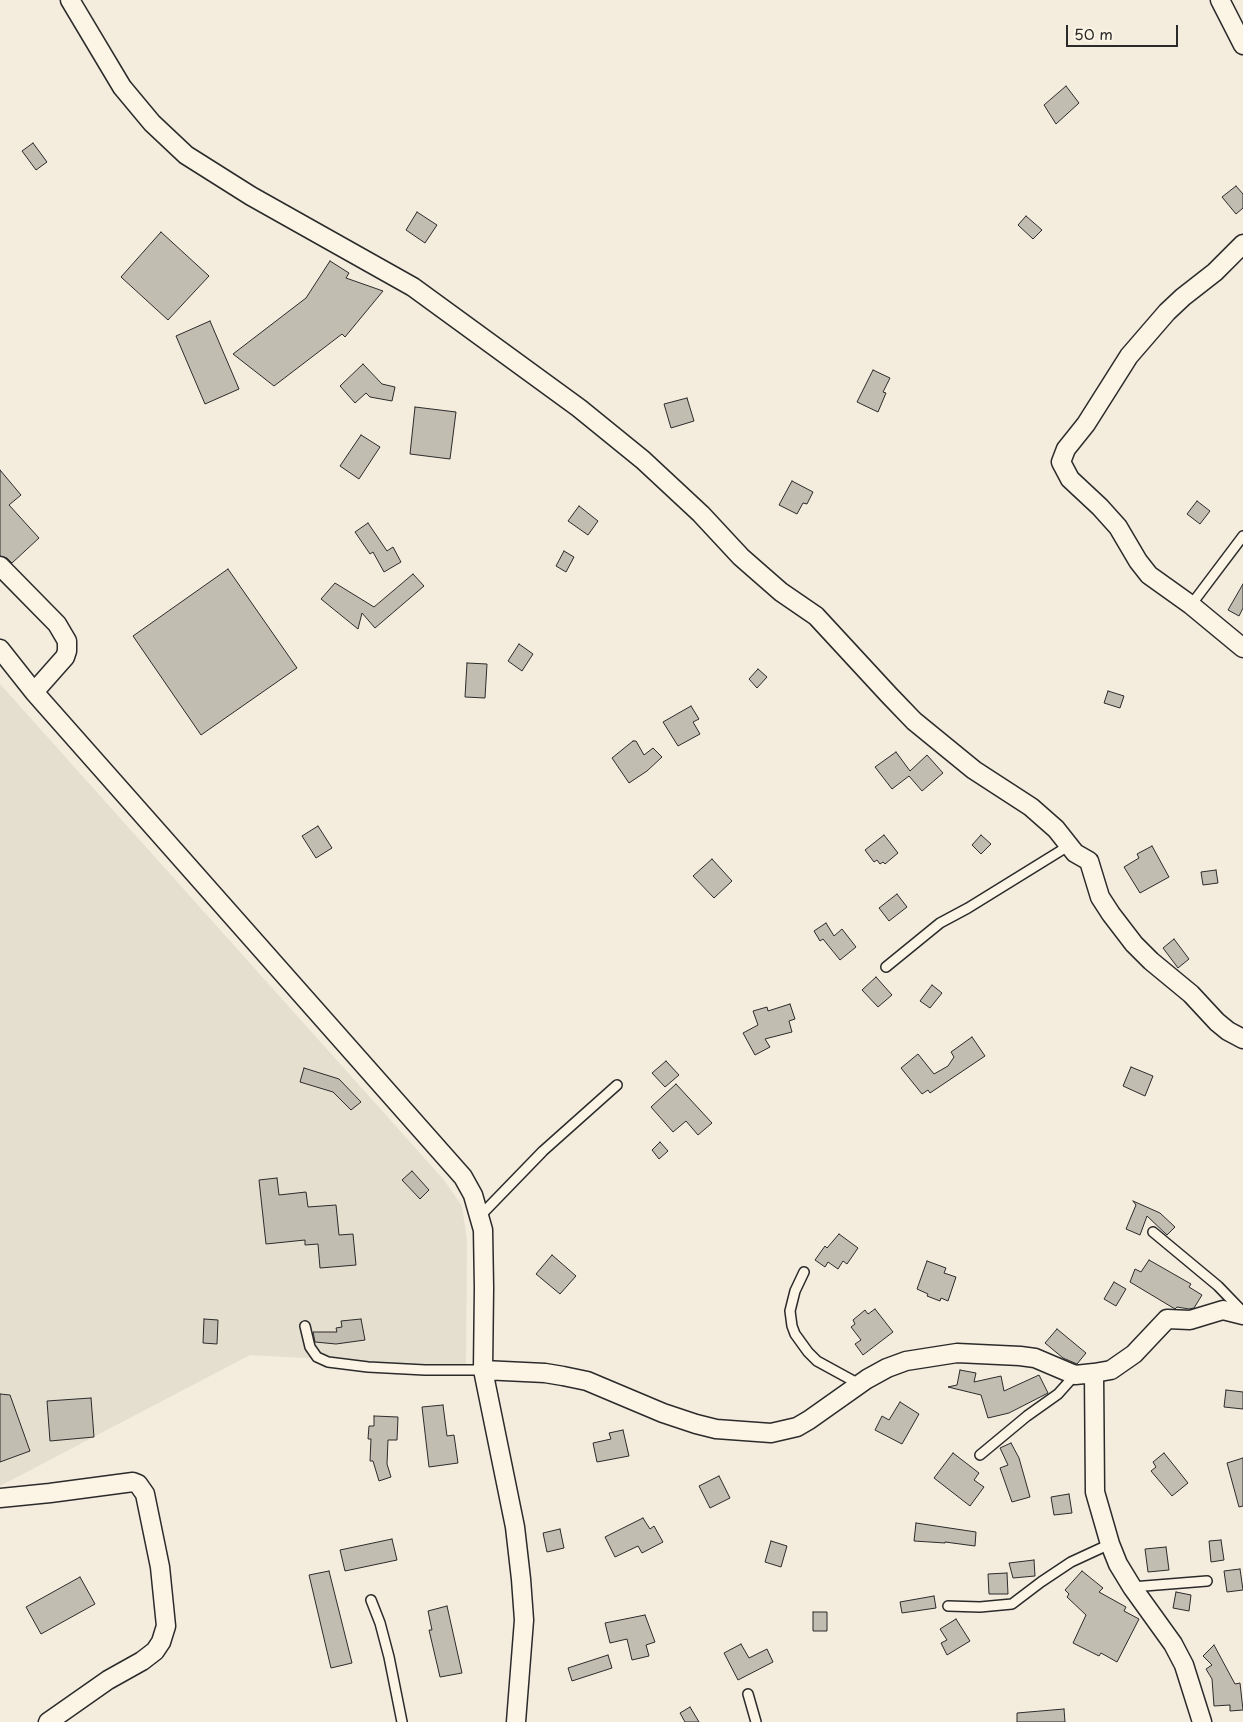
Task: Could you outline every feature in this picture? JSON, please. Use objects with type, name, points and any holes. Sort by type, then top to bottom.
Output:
[{"type":"street","points":[[70,0],[122,87],[152,123],[186,156],[251,196],[413,286],[579,408],[643,460],[701,514],[741,557],[816,616],[914,720],[974,770],[1031,807],[1056,829],[1075,852],[1089,861],[1100,897],[1134,944],[1151,961],[1191,994],[1217,1022],[1228,1031],[1243,1039]]},
{"type":"street","points":[[1220,0],[1243,45]]},
{"type":"street","points":[[1243,244],[1215,272],[1167,312],[1129,356],[1086,424],[1066,449],[1060,462],[1070,479],[1118,527],[1138,562],[1149,575],[1191,605],[1243,648]]},
{"type":"street","points":[[0,566],[57,624],[67,641],[65,657],[34,692]]},
{"type":"street","points":[[0,649],[34,692],[463,1177],[474,1195],[483,1230],[483,1370],[515,1527],[521,1579],[524,1628],[516,1722]]},
{"type":"street","points":[[483,1370],[545,1373],[587,1381],[662,1413],[696,1424],[731,1431],[771,1433],[797,1427],[859,1384],[880,1372],[906,1361],[957,1353],[1020,1356],[1035,1358],[1074,1375],[1094,1373],[1111,1370],[1134,1354],[1167,1319],[1190,1320],[1209,1316],[1223,1310],[1243,1314]]},
{"type":"street","points":[[1094,1373],[1095,1492],[1110,1544],[1118,1564],[1132,1587],[1174,1644],[1184,1665],[1202,1722]]},
{"type":"street","points":[[0,1498],[133,1482],[138,1484],[145,1494],[160,1567],[166,1626],[161,1642],[142,1661],[108,1680],[48,1722]]},
{"type":"lane","points":[[1191,605],[1243,536]]},
{"type":"lane","points":[[886,967],[940,923],[968,908],[1070,845]]},
{"type":"lane","points":[[480,1216],[543,1152],[617,1085]]},
{"type":"lane","points":[[1153,1232],[1218,1286],[1243,1314]]},
{"type":"lane","points":[[804,1272],[795,1291],[790,1311],[795,1334],[808,1352],[818,1361],[859,1384]]},
{"type":"lane","points":[[305,1326],[310,1347],[317,1357],[328,1362],[378,1368],[483,1370]]},
{"type":"lane","points":[[980,1455],[1027,1416],[1058,1394],[1074,1375]]},
{"type":"lane","points":[[948,1606],[980,1608],[1012,1604],[1040,1582],[1071,1562],[1110,1544]]},
{"type":"lane","points":[[1132,1587],[1207,1581]]},
{"type":"lane","points":[[371,1600],[390,1657],[402,1722]]},
{"type":"lane","points":[[748,1694],[756,1722]]},
{"type":"shaded area","points":[[0,684],[444,1180],[462,1206],[467,1240],[466,1367],[250,1355],[0,1486]]},
{"type":"building","points":[[1066,86],[1079,103],[1056,124],[1044,105]]},
{"type":"building","points":[[33,143],[47,162],[36,170],[22,151]]},
{"type":"building","points":[[1236,186],[1243,194],[1243,208],[1236,214],[1222,197]]},
{"type":"building","points":[[417,212],[437,225],[425,243],[406,230]]},
{"type":"building","points":[[1026,216],[1042,230],[1033,239],[1018,225]]},
{"type":"building","points":[[161,232],[209,276],[168,320],[121,277]]},
{"type":"building","points":[[330,261],[349,273],[346,278],[383,291],[345,337],[342,334],[274,386],[233,354],[306,298]]},
{"type":"building","points":[[210,321],[239,389],[205,404],[176,336]]},
{"type":"building","points":[[363,364],[382,384],[395,387],[392,401],[370,397],[366,393],[355,403],[340,386]]},
{"type":"building","points":[[873,370],[890,378],[883,392],[886,393],[878,412],[857,402]]},
{"type":"building","points":[[687,398],[694,421],[671,428],[664,404]]},
{"type":"building","points":[[415,407],[456,412],[450,459],[410,454]]},
{"type":"building","points":[[361,435],[380,447],[359,479],[340,466]]},
{"type":"building","points":[[0,470],[21,495],[9,505],[39,538],[12,563],[7,558],[0,556]]},
{"type":"building","points":[[792,481],[813,492],[807,504],[803,503],[797,514],[779,505]]},
{"type":"building","points":[[1197,501],[1210,511],[1200,524],[1187,514]]},
{"type":"building","points":[[579,506],[598,521],[588,535],[568,521]]},
{"type":"building","points":[[368,523],[387,551],[393,547],[401,562],[384,572],[373,552],[370,554],[355,532]]},
{"type":"building","points":[[564,551],[574,557],[566,572],[556,566]]},
{"type":"building","points":[[228,569],[297,668],[201,735],[133,636]]},
{"type":"building","points":[[413,574],[424,586],[375,628],[362,613],[358,629],[321,599],[335,583],[374,607]]},
{"type":"building","points":[[1243,584],[1243,608],[1239,616],[1228,610]]},
{"type":"building","points":[[519,644],[533,654],[522,671],[508,661]]},
{"type":"building","points":[[467,663],[487,664],[485,698],[465,697]]},
{"type":"building","points":[[758,669],[767,677],[757,688],[749,679]]},
{"type":"building","points":[[1108,691],[1124,696],[1120,708],[1104,703]]},
{"type":"building","points":[[691,706],[699,719],[693,722],[700,734],[678,746],[663,722]]},
{"type":"building","points":[[633,741],[636,741],[644,755],[653,748],[662,757],[647,771],[629,783],[612,758]]},
{"type":"building","points":[[896,752],[910,771],[927,755],[943,773],[922,791],[909,776],[892,789],[875,767]]},
{"type":"building","points":[[318,826],[332,848],[316,858],[302,836]]},
{"type":"building","points":[[884,835],[898,853],[885,864],[883,862],[880,864],[877,860],[874,862],[865,850]]},
{"type":"building","points":[[981,835],[991,844],[981,854],[972,845]]},
{"type":"building","points":[[1152,846],[1169,877],[1140,893],[1124,867],[1139,858],[1137,854]]},
{"type":"building","points":[[712,859],[732,881],[714,898],[693,876]]},
{"type":"building","points":[[1216,870],[1218,883],[1203,885],[1201,872]]},
{"type":"building","points":[[897,894],[907,907],[889,921],[879,908]]},
{"type":"building","points":[[826,923],[834,936],[842,929],[856,947],[840,960],[823,939],[820,941],[814,931]]},
{"type":"building","points":[[1174,939],[1189,959],[1178,968],[1163,948]]},
{"type":"building","points":[[876,977],[892,995],[878,1007],[862,990]]},
{"type":"building","points":[[932,985],[942,993],[930,1008],[920,1001]]},
{"type":"building","points":[[790,1004],[795,1019],[789,1021],[792,1032],[765,1039],[770,1047],[755,1055],[743,1033],[758,1025],[753,1011],[767,1007],[768,1011]]},
{"type":"building","points":[[972,1037],[985,1056],[930,1093],[928,1090],[922,1094],[901,1068],[918,1054],[934,1074],[948,1066],[954,1057],[951,1052]]},
{"type":"building","points":[[666,1061],[679,1075],[665,1087],[652,1073]]},
{"type":"building","points":[[1131,1067],[1153,1076],[1145,1096],[1123,1086]]},
{"type":"building","points":[[304,1068],[339,1079],[361,1102],[351,1110],[333,1092],[300,1082]]},
{"type":"building","points":[[676,1084],[712,1123],[698,1135],[686,1121],[673,1132],[651,1107]]},
{"type":"building","points":[[660,1142],[668,1151],[659,1159],[652,1150]]},
{"type":"building","points":[[412,1171],[429,1190],[420,1199],[402,1180]]},
{"type":"building","points":[[277,1178],[279,1195],[306,1192],[308,1207],[336,1205],[339,1235],[353,1234],[356,1265],[320,1268],[318,1244],[305,1245],[305,1240],[266,1244],[259,1180]]},
{"type":"building","points":[[1133,1201],[1160,1213],[1175,1227],[1167,1235],[1147,1216],[1140,1235],[1126,1229],[1136,1205]]},
{"type":"building","points":[[839,1234],[858,1248],[847,1264],[843,1261],[838,1269],[828,1262],[825,1267],[815,1260],[825,1246],[827,1248]]},
{"type":"building","points":[[552,1255],[576,1276],[560,1294],[536,1274]]},
{"type":"building","points":[[1149,1260],[1191,1284],[1189,1287],[1202,1295],[1194,1308],[1177,1307],[1175,1309],[1130,1282],[1135,1269],[1141,1272]]},
{"type":"building","points":[[927,1261],[946,1268],[944,1273],[956,1277],[948,1301],[941,1298],[940,1301],[927,1296],[928,1294],[917,1289]]},
{"type":"building","points":[[1114,1282],[1126,1289],[1116,1306],[1104,1299]]},
{"type":"building","points":[[875,1309],[893,1332],[863,1355],[855,1344],[861,1340],[851,1327],[855,1324],[853,1320],[865,1310],[868,1314]]},
{"type":"building","points":[[204,1319],[218,1320],[217,1344],[203,1343]]},
{"type":"building","points":[[361,1319],[365,1340],[336,1344],[315,1342],[313,1332],[337,1332],[336,1328],[342,1327],[341,1321]]},
{"type":"building","points":[[1057,1329],[1086,1353],[1077,1364],[1063,1358],[1045,1343]]},
{"type":"building","points":[[960,1370],[976,1373],[974,1382],[1001,1376],[1004,1391],[1039,1375],[1048,1393],[1009,1413],[988,1418],[981,1395],[948,1387],[957,1385]]},
{"type":"building","points":[[1226,1390],[1243,1392],[1243,1409],[1224,1407]]},
{"type":"building","points":[[0,1394],[10,1395],[30,1451],[0,1462]]},
{"type":"building","points":[[91,1398],[94,1437],[50,1441],[47,1401]]},
{"type":"building","points":[[900,1402],[919,1414],[902,1444],[875,1430],[882,1416],[889,1420]]},
{"type":"building","points":[[443,1405],[447,1436],[454,1435],[458,1463],[429,1467],[422,1407]]},
{"type":"building","points":[[374,1416],[398,1417],[397,1440],[388,1440],[387,1464],[391,1477],[379,1481],[373,1461],[370,1461],[371,1439],[368,1439],[369,1426],[374,1426]]},
{"type":"building","points":[[623,1430],[629,1456],[597,1462],[593,1443],[611,1439],[609,1433]]},
{"type":"building","points":[[1011,1443],[1019,1458],[1030,1497],[1012,1502],[1000,1468],[1008,1465],[1000,1448]]},
{"type":"building","points":[[953,1453],[979,1473],[974,1480],[984,1487],[970,1506],[934,1478]]},
{"type":"building","points":[[1164,1453],[1188,1483],[1172,1496],[1151,1471],[1156,1467],[1153,1462]]},
{"type":"building","points":[[1243,1458],[1243,1506],[1239,1507],[1227,1463]]},
{"type":"building","points":[[719,1476],[730,1498],[710,1508],[699,1486]]},
{"type":"building","points":[[1069,1494],[1072,1513],[1054,1515],[1051,1497]]},
{"type":"building","points":[[643,1518],[650,1529],[654,1526],[663,1542],[642,1553],[638,1546],[615,1557],[605,1537]]},
{"type":"building","points":[[916,1523],[976,1532],[975,1546],[945,1542],[914,1541]]},
{"type":"building","points":[[560,1529],[564,1548],[547,1552],[543,1533]]},
{"type":"building","points":[[392,1539],[397,1560],[345,1571],[340,1550]]},
{"type":"building","points":[[1221,1540],[1224,1560],[1211,1562],[1209,1541]]},
{"type":"building","points":[[771,1541],[787,1546],[781,1567],[765,1562]]},
{"type":"building","points":[[1166,1547],[1169,1570],[1148,1572],[1145,1549]]},
{"type":"building","points":[[1034,1560],[1035,1576],[1013,1578],[1009,1563]]},
{"type":"building","points":[[1240,1569],[1243,1590],[1227,1592],[1224,1571]]},
{"type":"building","points":[[329,1571],[352,1663],[331,1668],[309,1575]]},
{"type":"building","points":[[1082,1571],[1103,1588],[1099,1592],[1126,1607],[1124,1611],[1139,1619],[1117,1662],[1101,1653],[1099,1656],[1073,1643],[1086,1615],[1067,1597],[1069,1594],[1065,1590]]},
{"type":"building","points":[[1007,1573],[1008,1594],[989,1594],[988,1574]]},
{"type":"building","points":[[80,1577],[95,1604],[41,1634],[26,1607]]},
{"type":"building","points":[[1176,1592],[1191,1595],[1189,1611],[1173,1608]]},
{"type":"building","points":[[934,1596],[936,1608],[902,1613],[900,1602]]},
{"type":"building","points":[[447,1606],[462,1673],[440,1677],[429,1630],[432,1630],[428,1611]]},
{"type":"building","points":[[813,1612],[827,1612],[827,1631],[813,1631]]},
{"type":"building","points":[[645,1615],[655,1642],[646,1645],[649,1656],[632,1660],[627,1639],[610,1643],[605,1623]]},
{"type":"building","points":[[956,1619],[970,1641],[947,1655],[941,1643],[947,1640],[940,1629]]},
{"type":"building","points":[[741,1644],[749,1658],[767,1649],[773,1662],[738,1680],[724,1653]]},
{"type":"building","points":[[1214,1645],[1235,1684],[1240,1683],[1243,1710],[1230,1711],[1230,1705],[1214,1706],[1212,1679],[1206,1669],[1212,1665],[1203,1656]]},
{"type":"building","points":[[608,1655],[612,1668],[572,1681],[568,1668]]},
{"type":"building","points":[[690,1707],[699,1722],[685,1722],[680,1713]]},
{"type":"building","points":[[1064,1709],[1065,1722],[1017,1722],[1017,1713]]}]
